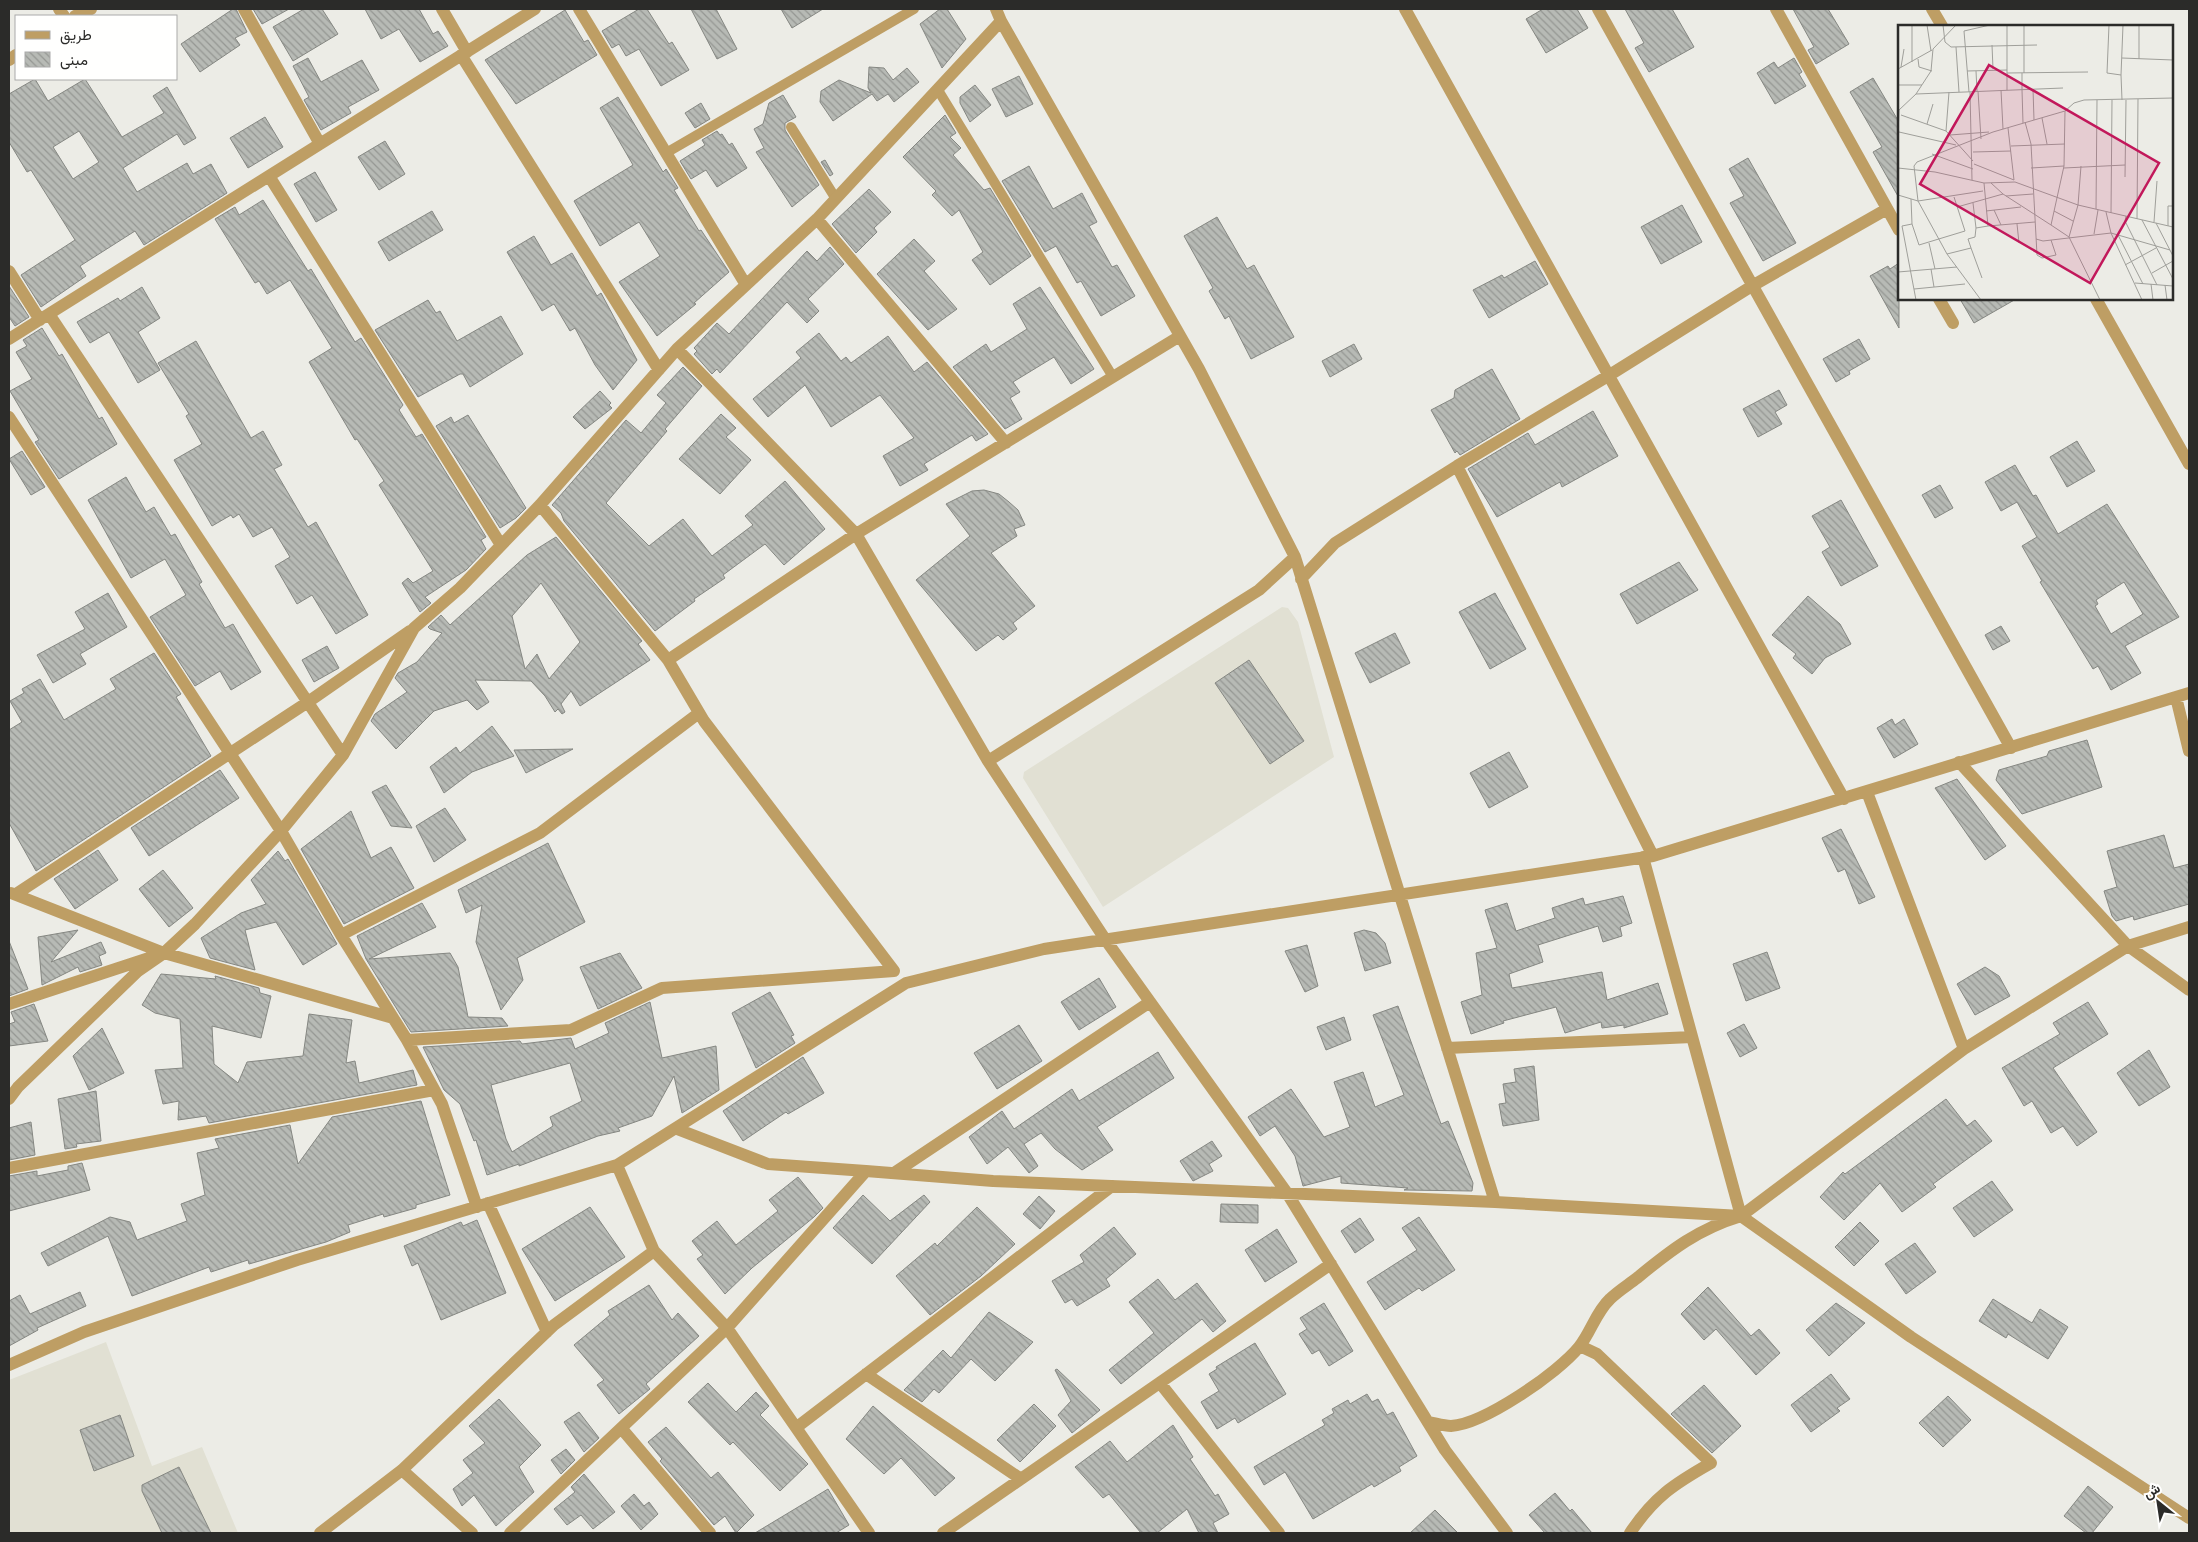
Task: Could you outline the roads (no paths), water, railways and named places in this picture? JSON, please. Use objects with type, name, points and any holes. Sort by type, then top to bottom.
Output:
[{"type":"street","points":[[77,15],[91,9]]},
{"type":"street","points":[[244,9],[320,144]]},
{"type":"street","points":[[442,9],[464,54],[659,370]]},
{"type":"street","points":[[9,340],[535,9]]},
{"type":"street","points":[[579,9],[746,285]]},
{"type":"street","points":[[996,9],[1001,21],[1180,336],[1295,557],[1495,1202]]},
{"type":"street","points":[[1404,9],[1844,799]]},
{"type":"street","points":[[1598,9],[2011,748]]},
{"type":"street","points":[[1776,9],[1898,228]]},
{"type":"street","points":[[1932,9],[1941,25]]},
{"type":"street","points":[[13,893],[308,702],[414,628],[460,588],[540,505],[677,349],[817,219],[1001,21]]},
{"type":"street","points":[[269,176],[501,545]]},
{"type":"street","points":[[1301,579],[1335,542],[1752,286],[1887,209]]},
{"type":"street","points":[[817,219],[1006,443]]},
{"type":"street","points":[[9,271],[45,317],[343,755]]},
{"type":"street","points":[[1940,300],[1953,323]]},
{"type":"street","points":[[2097,300],[2189,464]]},
{"type":"street","points":[[668,660],[856,534],[1180,336]]},
{"type":"street","points":[[677,349],[856,534],[988,761],[1105,940],[1287,1193],[1445,1450],[1507,1533]]},
{"type":"street","points":[[9,417],[281,831],[341,935],[407,1040],[442,1104],[482,1205],[548,1332]]},
{"type":"street","points":[[1457,466],[1648,857],[1692,1037],[1741,1216]]},
{"type":"street","points":[[540,505],[668,660],[699,713],[894,971],[906,984]]},
{"type":"street","points":[[988,761],[1259,590],[1295,557]]},
{"type":"street","points":[[9,1099],[18,1087],[138,971],[164,953],[195,924],[281,831],[343,755],[414,628]]},
{"type":"street","points":[[9,1365],[84,1332],[297,1260],[617,1165],[906,984],[1044,949],[1648,857],[2189,693]]},
{"type":"street","points":[[2176,698],[2189,751]]},
{"type":"street","points":[[341,935],[540,833],[699,713]]},
{"type":"street","points":[[1959,762],[2128,946],[2189,990]]},
{"type":"street","points":[[1867,792],[1964,1049]]},
{"type":"street","points":[[13,893],[164,953],[394,1018]]},
{"type":"street","points":[[1428,1422],[1450,1426],[1472,1420],[1516,1398],[1555,1369],[1580,1346],[1608,1300],[1696,1234],[1713,1224],[1741,1216],[1964,1049],[2128,946],[2189,927]]},
{"type":"street","points":[[9,1004],[164,953]]},
{"type":"street","points":[[407,1040],[572,1030],[662,988],[894,971]]},
{"type":"street","points":[[894,1173],[1150,1002]]},
{"type":"street","points":[[1447,1048],[1692,1037]]},
{"type":"street","points":[[9,1168],[434,1090]]},
{"type":"street","points":[[677,1129],[768,1164],[993,1181],[1495,1202],[1741,1216],[1911,1337],[2189,1518]]},
{"type":"street","points":[[617,1165],[654,1252],[727,1328],[869,1533]]},
{"type":"street","points":[[510,1533],[727,1328],[866,1171]]},
{"type":"street","points":[[797,1427],[1112,1186]]},
{"type":"street","points":[[320,1533],[402,1470],[548,1332],[654,1252]]},
{"type":"street","points":[[943,1533],[1331,1264]]},
{"type":"street","points":[[1580,1346],[1597,1354],[1711,1463],[1686,1477],[1654,1501],[1630,1533]]},
{"type":"street","points":[[866,1374],[1021,1479]]},
{"type":"street","points":[[1160,1383],[1280,1533]]},
{"type":"street","points":[[622,1428],[710,1533]]},
{"type":"street","points":[[402,1470],[472,1533]]},
{"type":"lane","points":[[666,153],[914,9]]},
{"type":"lane","points":[[938,90],[1113,378]]},
{"type":"lane","points":[[791,127],[836,199]]}]
